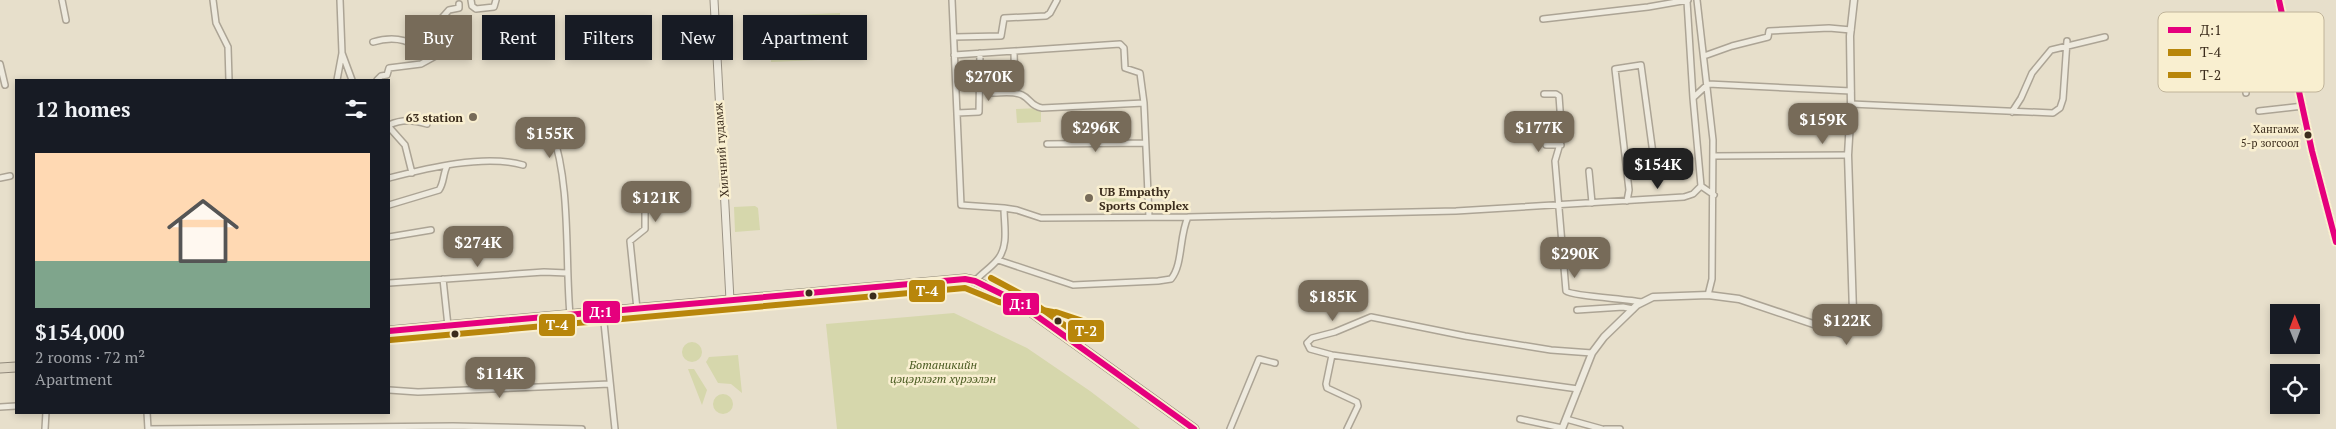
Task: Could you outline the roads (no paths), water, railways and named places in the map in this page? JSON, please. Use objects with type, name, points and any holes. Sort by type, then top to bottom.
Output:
[{"type":"highway","points":[[390,331],[965,279],[987,286],[1016,302],[1194,429]]},
{"type":"highway","points":[[0,368],[15,367]]},
{"type":"main road","name":"Хилчний гудамж","points":[[714,0],[730,300]]},
{"type":"main road","points":[[2300,92],[2329,222],[2336,242]]},
{"type":"street","points":[[62,0],[66,20]]},
{"type":"street","points":[[213,0],[216,25],[228,47],[228,79]]},
{"type":"street","points":[[337,79],[342,53],[340,0]]},
{"type":"street","points":[[471,0],[472,6],[476,9],[494,7],[496,0]]},
{"type":"street","points":[[952,0],[961,205],[1017,210],[1041,218],[1360,214],[1559,206],[1592,202],[1684,197],[1693,194],[1714,181]]},
{"type":"street","points":[[954,37],[1002,36],[1004,18],[1046,16],[1050,13],[1057,0]]},
{"type":"street","points":[[1697,0],[1708,84],[1714,181],[1712,278],[1708,295]]},
{"type":"street","points":[[1520,419],[1562,429],[1592,353],[1604,337],[1633,309],[1641,302],[1653,297],[1708,295],[1739,299],[1827,330],[1846,335],[1849,333],[1853,312],[1848,155],[1851,104],[1851,30],[1854,0]]},
{"type":"street","points":[[1544,19],[1656,3],[1687,1],[1693,98],[1702,187]]},
{"type":"street","points":[[445,15],[449,10],[459,8],[459,4]]},
{"type":"street","points":[[1704,56],[1732,46],[1768,38],[1769,31],[1829,28],[1851,30]]},
{"type":"street","points":[[2012,112],[2021,98],[2032,73],[2051,50],[2105,36]]},
{"type":"street","points":[[372,42],[383,39],[405,40]]},
{"type":"street","points":[[1851,104],[2053,113],[2060,108],[2067,40]]},
{"type":"street","points":[[954,55],[1120,44],[1124,48],[1125,68],[1140,73],[1144,103],[1149,217]]},
{"type":"street","points":[[1014,52],[1015,93]]},
{"type":"street","points":[[342,53],[352,79]]},
{"type":"street","points":[[957,113],[979,112],[980,53]]},
{"type":"street","points":[[378,79],[381,76],[387,75],[389,68],[421,64],[427,60]]},
{"type":"street","points":[[0,64],[5,85]]},
{"type":"street","points":[[1627,167],[1648,164],[1654,160],[1641,65],[1615,69],[1627,167],[1629,190],[1627,201]]},
{"type":"street","points":[[1693,98],[1708,84],[1851,91]]},
{"type":"street","points":[[994,93],[1024,95],[1033,106],[1042,108],[1144,103]]},
{"type":"street","points":[[1544,94],[1556,94],[1559,96],[1562,118],[1561,145],[1556,161],[1567,293],[1641,302]]},
{"type":"street","points":[[2259,111],[2303,106]]},
{"type":"street","points":[[390,125],[398,121],[413,120],[427,124]]},
{"type":"street","points":[[390,127],[405,145],[412,173]]},
{"type":"street","points":[[1544,130],[1546,145],[1561,145]]},
{"type":"street","points":[[552,132],[559,152],[563,182],[570,316]]},
{"type":"street","points":[[1047,144],[1145,143]]},
{"type":"street","points":[[1713,156],[1848,155]]},
{"type":"street","points":[[390,178],[447,166],[500,160],[523,165]]},
{"type":"street","points":[[390,205],[439,190],[442,185],[442,175],[447,166]]},
{"type":"street","points":[[1589,171],[1592,202]]},
{"type":"street","points":[[0,178],[10,176]]},
{"type":"street","points":[[1702,187],[1714,194]]},
{"type":"street","points":[[637,309],[630,241],[645,229],[644,194]]},
{"type":"street","points":[[975,281],[998,260],[1005,244],[1004,208]]},
{"type":"street","points":[[998,260],[1073,285],[1171,279],[1176,273],[1182,234],[1188,217]]},
{"type":"street","points":[[390,237],[431,230]]},
{"type":"street","points":[[390,283],[544,272],[567,273]]},
{"type":"street","points":[[443,280],[448,326]]},
{"type":"street","points":[[1577,310],[1623,307],[1633,309]]},
{"type":"street","points":[[603,312],[615,429]]},
{"type":"street","points":[[1578,390],[1332,355],[1310,348],[1307,343],[1312,338],[1335,332],[1372,317],[1465,336],[1551,350],[1592,353]]},
{"type":"street","points":[[1332,355],[1326,384],[1327,388],[1357,402],[1358,406],[1347,429]]},
{"type":"street","points":[[1230,429],[1259,358],[1275,363]]},
{"type":"street","points":[[390,390],[418,392],[610,384]]},
{"type":"street","points":[[0,407],[15,406]]},
{"type":"street","points":[[46,414],[46,429]]},
{"type":"street","points":[[147,414],[148,429],[453,426],[582,429]]},
{"type":"street","points":[[1566,419],[1604,429],[1620,429]]},
{"type":"place","name":"63 station","points":[[473,117]]},
{"type":"place","name":"Хангамж 5-р зогсоол","points":[[2308,135]]},
{"type":"place","name":"UB Empathy Sports Complex","points":[[1089,198]]},
{"type":"park label","name":"Ботаникийн цэцэрлэгт хүрээлэн","points":[[943,371]]}]
